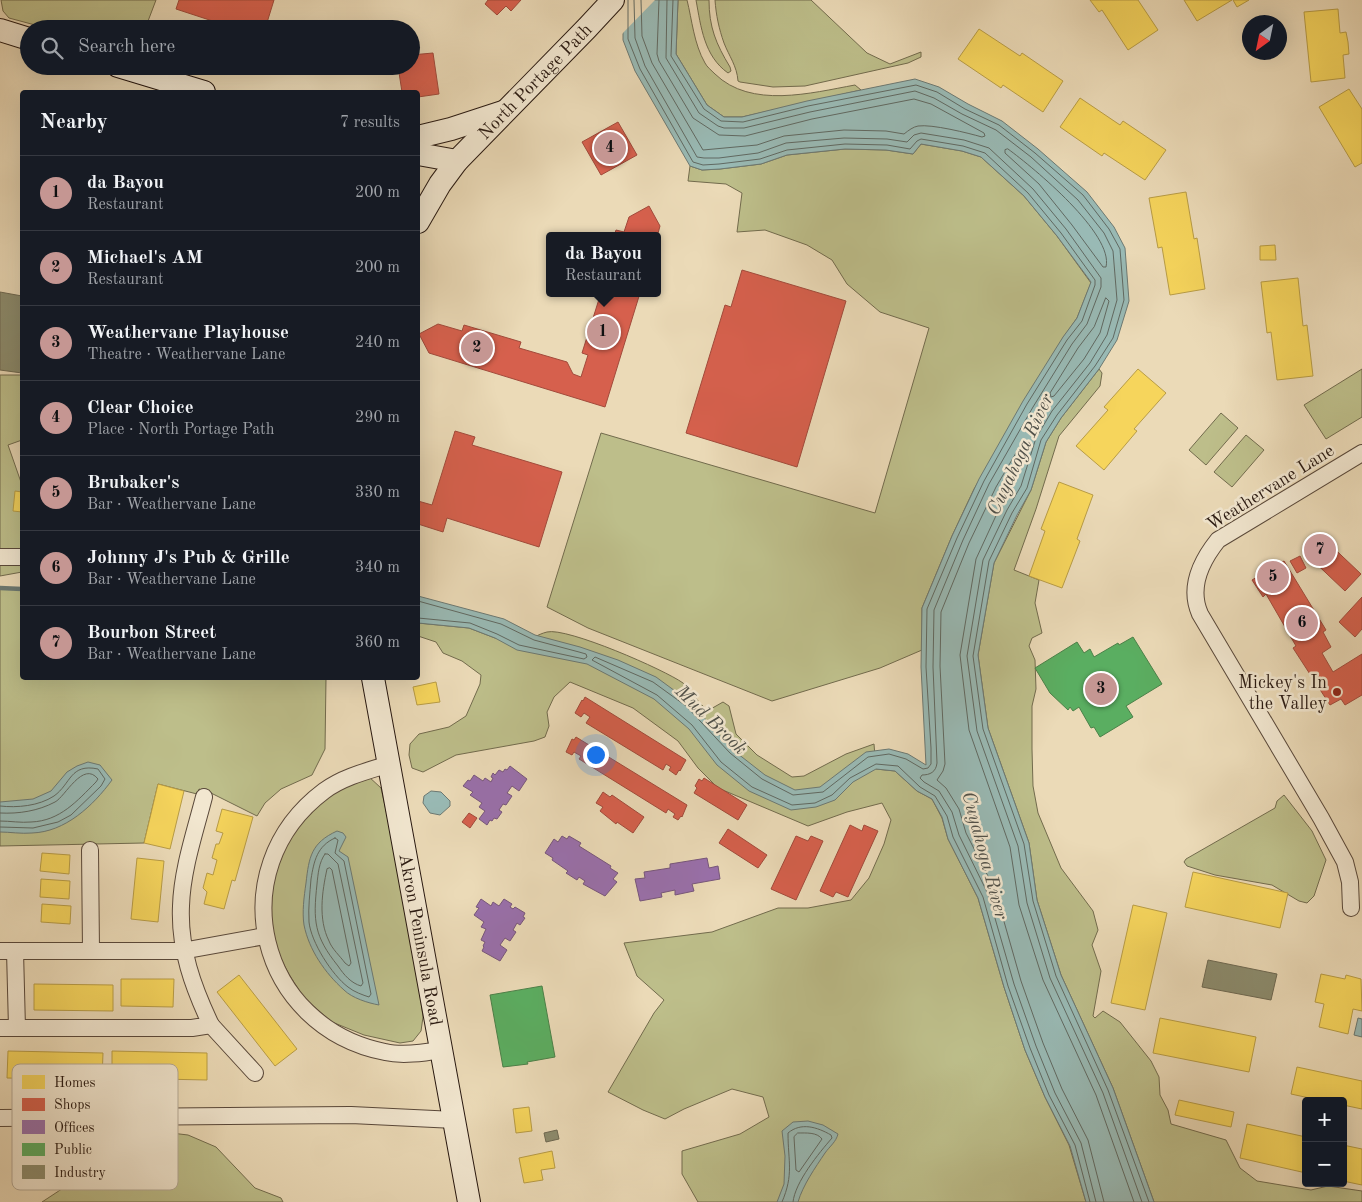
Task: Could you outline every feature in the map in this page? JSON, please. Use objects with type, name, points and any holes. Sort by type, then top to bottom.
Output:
[{"type":"street","name":"North Portage Path","points":[[456,162],[608,5]]},
{"type":"street","points":[[0,30],[20,36]]},
{"type":"street","points":[[148,75],[197,90]]},
{"type":"street","points":[[420,137],[451,129],[508,110]]},
{"type":"street","points":[[420,154],[456,162],[440,184],[420,219]]},
{"type":"street","name":"Weathervane Lane","points":[[1351,908],[1350,882],[1345,862],[1200,614],[1196,597],[1196,582],[1200,566],[1208,551],[1218,540],[1362,453]]},
{"type":"street","points":[[0,557],[20,557]]},
{"type":"street","name":"Akron Peninsula Road","points":[[373,680],[379,720],[390,764],[469,1202]]},
{"type":"street","points":[[390,764],[348,777],[325,791],[308,805],[290,826],[276,849],[266,876],[265,936],[273,964],[288,990],[310,1016],[332,1032],[357,1045],[386,1053],[422,1053],[441,1050]]},
{"type":"street","points":[[204,797],[185,876],[181,905],[184,951],[190,975],[211,1025],[255,1073]]},
{"type":"street","points":[[90,850],[91,951]]},
{"type":"street","points":[[17,1028],[7,951],[184,951],[265,936]]},
{"type":"street","points":[[0,1028],[192,1028],[211,1025]]},
{"type":"street","points":[[178,1116],[351,1115],[454,1120]]},
{"type":"green space","points":[[1,0],[156,0],[148,20],[20,21],[9,18],[3,11]]},
{"type":"green space","points":[[678,0],[687,0],[701,56],[715,74],[730,85],[746,92],[782,96],[820,92],[855,85],[861,90],[742,117],[724,117],[707,105],[676,54]]},
{"type":"green space","points":[[696,0],[709,0],[712,27],[717,43],[730,67],[731,71],[728,73],[720,66],[709,50],[702,30]]},
{"type":"green space","points":[[715,0],[811,0],[867,53],[890,64],[921,52],[921,57],[908,63],[805,86],[773,87],[740,82],[722,38]]},
{"type":"green space","points":[[921,144],[962,151],[981,157],[1024,196],[1057,236],[1091,283],[1077,318],[1063,338],[974,489],[952,536],[922,608],[922,650],[880,668],[772,701],[588,628],[547,607],[601,433],[875,513],[929,328],[880,312],[847,284],[832,260],[807,245],[765,230],[737,232],[742,193],[726,184],[688,181],[690,166],[702,170],[720,169],[761,164],[787,155],[845,149],[886,150],[913,154]]},
{"type":"green space","points":[[1099,369],[1102,373],[1100,386],[1059,436],[1014,570],[1039,580],[1035,603],[1042,633],[1032,638],[1029,646],[1035,660],[1036,689],[1032,706],[1033,786],[1038,813],[1061,868],[1093,911],[1098,930],[1092,945],[1101,971],[1093,1016],[1095,1018],[1103,1011],[1120,1022],[1151,1061],[1159,1077],[1160,1095],[1168,1110],[1171,1124],[1226,1140],[1240,1168],[1257,1181],[1311,1190],[1335,1187],[1362,1191],[1362,1202],[1154,1202],[1113,1088],[1061,975],[1037,900],[1029,843],[988,728],[978,655],[994,563],[1031,490],[1046,442],[1061,418]]},
{"type":"green space","points":[[1362,369],[1362,417],[1326,439],[1304,405]]},
{"type":"green space","points":[[0,375],[20,375],[20,441],[8,445],[20,479],[20,572],[0,576]]},
{"type":"green space","points":[[1221,413],[1238,428],[1206,465],[1189,450]]},
{"type":"green space","points":[[1246,435],[1264,450],[1232,487],[1214,472]]},
{"type":"green space","points":[[0,588],[20,589],[20,680],[326,680],[325,749],[312,775],[281,789],[265,803],[257,816],[199,789],[197,794],[158,784],[144,843],[0,846]]},
{"type":"green space","points":[[420,623],[469,628],[520,645],[544,633],[558,632],[616,651],[683,683],[701,705],[709,710],[723,702],[729,706],[736,734],[757,755],[792,777],[804,776],[846,754],[874,744],[876,769],[895,771],[917,791],[932,799],[942,818],[948,839],[978,898],[1025,1050],[1045,1097],[1069,1145],[1086,1202],[698,1202],[682,1174],[682,1151],[740,1134],[769,1117],[763,1097],[732,1089],[665,1119],[608,1092],[654,1013],[664,1000],[637,976],[624,943],[712,932],[778,908],[808,908],[851,900],[869,878],[884,844],[891,820],[882,803],[847,812],[808,826],[718,788],[698,768],[678,741],[633,708],[570,682],[554,697],[547,712],[549,726],[545,737],[534,741],[456,755],[423,772],[412,768],[409,755],[410,744],[419,734],[449,727],[466,716],[480,684],[481,675],[462,661],[443,653],[436,642],[420,637]]},
{"type":"green space","points":[[368,776],[381,788],[409,913],[423,1017],[421,1031],[413,1041],[400,1043],[364,1035],[332,1022],[304,998],[277,952],[269,910],[271,881],[285,841],[325,794]]},
{"type":"green space","points":[[1284,795],[1312,831],[1326,860],[1314,896],[1307,903],[1299,901],[1272,885],[1215,875],[1187,866],[1184,862],[1186,859],[1275,808],[1277,801]]},
{"type":"green space","points":[[178,1134],[188,1135],[216,1147],[255,1188],[281,1198],[283,1202],[42,1202],[60,1190],[178,1190]]},
{"type":"water","name":"Cuyahoga River","points":[[623,0],[678,0],[676,54],[707,105],[724,117],[742,117],[807,101],[915,79],[939,87],[1002,121],[1038,149],[1087,192],[1114,227],[1125,248],[1129,301],[1117,340],[1099,369],[1061,418],[1046,442],[1031,490],[994,563],[978,655],[988,728],[1029,843],[1037,900],[1061,975],[1113,1088],[1154,1202],[1086,1202],[1070,1146],[1045,1097],[1025,1050],[978,898],[948,839],[942,817],[932,799],[917,791],[895,771],[876,769],[853,782],[835,800],[816,807],[791,810],[749,791],[717,765],[689,729],[654,699],[587,664],[517,650],[495,638],[469,628],[420,623],[420,597],[504,619],[535,635],[618,660],[656,677],[690,702],[733,750],[765,775],[795,790],[820,787],[866,752],[889,749],[908,754],[926,765],[921,667],[922,608],[952,536],[979,479],[1023,401],[1077,318],[1091,282],[1024,196],[981,157],[962,151],[921,144],[913,154],[886,150],[845,149],[787,155],[761,164],[720,169],[702,170],[690,166],[635,71],[623,40]]},
{"type":"water","points":[[88,762],[100,765],[112,780],[96,799],[77,816],[67,823],[44,832],[0,832],[0,802],[33,799],[51,791],[67,772]]},
{"type":"water","points":[[431,791],[441,792],[450,801],[450,806],[440,815],[430,813],[423,803],[424,796]]},
{"type":"water","points":[[337,831],[343,833],[346,837],[339,851],[348,857],[379,1005],[356,998],[347,993],[324,969],[306,934],[303,915],[310,858],[322,841]]},
{"type":"water","points":[[1358,1018],[1362,1019],[1362,1037],[1354,1035]]},
{"type":"water","points":[[808,1121],[823,1125],[838,1134],[837,1137],[810,1177],[798,1202],[777,1202],[784,1184],[785,1156],[782,1131],[793,1122]]},
{"type":"pier","points":[[620,0],[655,0],[621,35]]},
{"type":"building: Homes","points":[[1090,0],[1138,0],[1158,30],[1128,50],[1102,10],[1099,12]]},
{"type":"building: Homes","points":[[1184,0],[1232,0],[1197,21]]},
{"type":"building: Homes","points":[[1233,0],[1249,0],[1237,7]]},
{"type":"building: Homes","points":[[1338,9],[1340,33],[1346,32],[1348,42],[1349,54],[1343,55],[1345,78],[1311,82],[1304,12]]},
{"type":"building: Homes","points":[[979,29],[1020,56],[1022,53],[1063,81],[1043,112],[1003,85],[1001,88],[958,59]]},
{"type":"building: Homes","points":[[1349,89],[1362,109],[1362,163],[1355,167],[1319,107]]},
{"type":"building: Homes","points":[[1080,98],[1120,125],[1123,121],[1166,150],[1145,180],[1104,153],[1102,156],[1060,127]]},
{"type":"building: Homes","points":[[1186,192],[1194,239],[1197,238],[1205,289],[1170,295],[1162,247],[1158,248],[1149,198]]},
{"type":"building: Homes","points":[[1275,245],[1276,260],[1260,260],[1260,246]]},
{"type":"building: Homes","points":[[1298,278],[1303,326],[1307,325],[1313,376],[1277,380],[1271,332],[1267,333],[1261,282]]},
{"type":"building: Homes","points":[[1138,369],[1166,393],[1134,429],[1137,431],[1104,470],[1076,446],[1108,410],[1104,407]]},
{"type":"building: Homes","points":[[1059,482],[1093,495],[1077,539],[1080,541],[1062,588],[1029,576],[1045,531],[1041,529]]},
{"type":"building: Homes","points":[[15,491],[20,492],[20,512],[13,511]]},
{"type":"building: Homes","points":[[436,682],[440,702],[417,705],[413,687]]},
{"type":"building: Homes","points":[[158,784],[184,791],[170,849],[144,843]]},
{"type":"building: Homes","points":[[222,809],[253,817],[235,881],[232,880],[224,909],[204,904],[207,892],[203,888],[207,873],[213,875],[217,860],[212,858],[216,844],[219,844],[223,833],[216,831]]},
{"type":"building: Homes","points":[[42,853],[70,855],[69,874],[40,871]]},
{"type":"building: Homes","points":[[137,858],[164,861],[158,922],[131,919]]},
{"type":"building: Homes","points":[[1193,872],[1288,893],[1280,928],[1185,907]]},
{"type":"building: Homes","points":[[41,879],[70,881],[69,899],[40,897]]},
{"type":"building: Homes","points":[[42,904],[71,906],[70,924],[41,922]]},
{"type":"building: Homes","points":[[1133,905],[1167,913],[1145,1010],[1111,1003]]},
{"type":"building: Homes","points":[[1321,974],[1345,979],[1346,975],[1361,979],[1362,1011],[1353,1009],[1348,1034],[1319,1027],[1324,1004],[1315,1002]]},
{"type":"building: Homes","points":[[239,975],[297,1049],[275,1066],[217,992]]},
{"type":"building: Homes","points":[[121,979],[174,979],[173,1007],[121,1006]]},
{"type":"building: Homes","points":[[34,984],[113,985],[113,1011],[34,1010]]},
{"type":"building: Homes","points":[[1160,1018],[1256,1037],[1249,1072],[1153,1053]]},
{"type":"building: Homes","points":[[8,1051],[103,1053],[103,1064],[12,1064],[12,1078],[7,1078]]},
{"type":"building: Homes","points":[[112,1051],[207,1053],[207,1080],[178,1079],[178,1064],[112,1064]]},
{"type":"building: Homes","points":[[1297,1067],[1362,1081],[1362,1109],[1347,1106],[1347,1097],[1305,1097],[1291,1094]]},
{"type":"building: Homes","points":[[1179,1100],[1234,1112],[1231,1127],[1175,1115]]},
{"type":"building: Homes","points":[[529,1107],[532,1131],[516,1133],[513,1109]]},
{"type":"building: Homes","points":[[1247,1124],[1302,1136],[1302,1172],[1240,1158]]},
{"type":"building: Homes","points":[[1347,1146],[1362,1149],[1362,1185],[1347,1182]]},
{"type":"building: Homes","points":[[552,1151],[555,1168],[541,1170],[543,1180],[524,1183],[519,1158]]},
{"type":"building: Shops","points":[[179,0],[274,0],[268,20],[210,20],[176,9]]},
{"type":"building: Shops","points":[[488,0],[521,0],[511,11],[506,6],[497,15],[485,4]]},
{"type":"building: Shops","points":[[433,53],[439,94],[420,97],[420,90],[402,90],[399,75],[420,75],[420,54]]},
{"type":"building: Shops","points":[[618,122],[637,155],[601,175],[582,142]]},
{"type":"building: Shops","points":[[649,206],[660,226],[658,232],[624,232],[629,217]]},
{"type":"building: Shops","points":[[742,270],[846,301],[797,467],[686,433],[725,305],[731,307]]},
{"type":"building: Shops","points":[[600,297],[639,297],[605,407],[429,353],[420,336],[420,333],[438,324],[462,331],[464,325],[521,342],[519,348],[567,362],[573,374],[581,377],[588,355],[582,353]]},
{"type":"building: Shops","points":[[455,431],[475,437],[472,445],[562,472],[539,547],[447,518],[443,532],[420,525],[420,502],[432,505]]},
{"type":"building: Shops","points":[[1323,538],[1361,574],[1345,591],[1307,555]]},
{"type":"building: Shops","points":[[1300,556],[1306,568],[1297,573],[1290,561]]},
{"type":"building: Shops","points":[[1284,561],[1326,630],[1323,632],[1331,647],[1322,653],[1333,672],[1362,654],[1362,695],[1345,705],[1341,699],[1330,705],[1293,648],[1296,646],[1266,594],[1263,597],[1252,580]]},
{"type":"building: Shops","points":[[1362,597],[1362,629],[1355,637],[1339,622]]},
{"type":"building: Shops","points":[[585,697],[686,760],[680,771],[676,775],[669,770],[671,767],[666,764],[663,770],[586,723],[590,717],[584,713],[581,717],[575,713]]},
{"type":"building: Shops","points":[[576,737],[687,805],[682,817],[678,820],[673,817],[675,814],[668,809],[666,813],[579,759],[581,756],[574,752],[572,755],[566,752],[572,739],[574,740]]},
{"type":"building: Shops","points":[[704,778],[747,805],[738,820],[694,793],[699,779],[702,781]]},
{"type":"building: Shops","points":[[603,792],[610,797],[612,795],[644,817],[633,833],[617,822],[616,824],[600,811],[603,807],[596,803]]},
{"type":"building: Shops","points":[[469,813],[477,818],[470,828],[462,822]]},
{"type":"building: Shops","points":[[850,825],[862,831],[864,825],[878,831],[848,897],[836,892],[833,897],[820,891]]},
{"type":"building: Shops","points":[[728,829],[767,855],[758,868],[719,843]]},
{"type":"building: Shops","points":[[796,836],[808,841],[811,836],[823,841],[796,900],[771,889]]},
{"type":"building: Offices","points":[[510,766],[527,779],[519,791],[512,786],[507,793],[512,796],[506,805],[503,804],[499,810],[502,812],[497,819],[490,820],[487,825],[479,819],[485,811],[479,807],[482,803],[470,795],[473,792],[463,786],[474,775],[483,781],[485,778],[491,782],[493,773],[495,775],[499,770],[503,772]]},
{"type":"building: Offices","points":[[562,836],[567,839],[569,836],[581,843],[579,846],[611,866],[610,868],[618,873],[613,879],[617,882],[605,896],[583,884],[585,881],[579,877],[577,880],[566,873],[568,871],[545,853],[554,839],[558,842]]},
{"type":"building: Offices","points":[[707,858],[709,868],[718,866],[720,879],[692,884],[694,891],[675,895],[675,890],[661,893],[662,897],[640,901],[635,879],[645,878],[644,872],[670,868],[670,864]]},
{"type":"building: Offices","points":[[481,899],[491,906],[493,902],[499,906],[504,899],[512,904],[510,907],[513,909],[515,907],[525,913],[523,917],[525,918],[520,925],[517,923],[513,930],[516,932],[510,941],[505,938],[500,945],[507,950],[500,961],[482,951],[485,942],[481,940],[486,929],[481,927],[484,922],[474,915],[479,908],[476,907]]},
{"type":"building: Public","points":[[1133,637],[1162,684],[1126,706],[1133,717],[1100,737],[1094,727],[1091,728],[1079,707],[1073,711],[1070,707],[1068,710],[1050,693],[1035,668],[1077,642],[1084,653],[1090,649],[1094,657],[1118,643],[1119,645]]},
{"type":"building: Public","points":[[542,986],[555,1057],[527,1062],[528,1064],[503,1067],[490,995]]},
{"type":"building: Industry","points":[[0,292],[20,296],[20,373],[0,370]]},
{"type":"building: Industry","points":[[1208,960],[1277,974],[1271,1000],[1202,987]]},
{"type":"building: Industry","points":[[557,1130],[559,1139],[546,1142],[544,1133]]},
{"type":"waterway","name":"Mud Brook","points":[[0,588],[20,589]]},
{"type":"place","name":"Clear Choice","points":[[610,148]]},
{"type":"place","name":"da Bayou","points":[[603,332]]},
{"type":"place","name":"Michael's AM","points":[[477,348]]},
{"type":"place","name":"Bourbon Street","points":[[1320,550]]},
{"type":"place","name":"Brubaker's","points":[[1273,577]]},
{"type":"place","name":"Johnny J's Pub & Grille","points":[[1302,623]]},
{"type":"place","name":"Weathervane Playhouse","points":[[1101,689]]},
{"type":"place","name":"Mickey's In the Valley","points":[[1337,692]]}]
